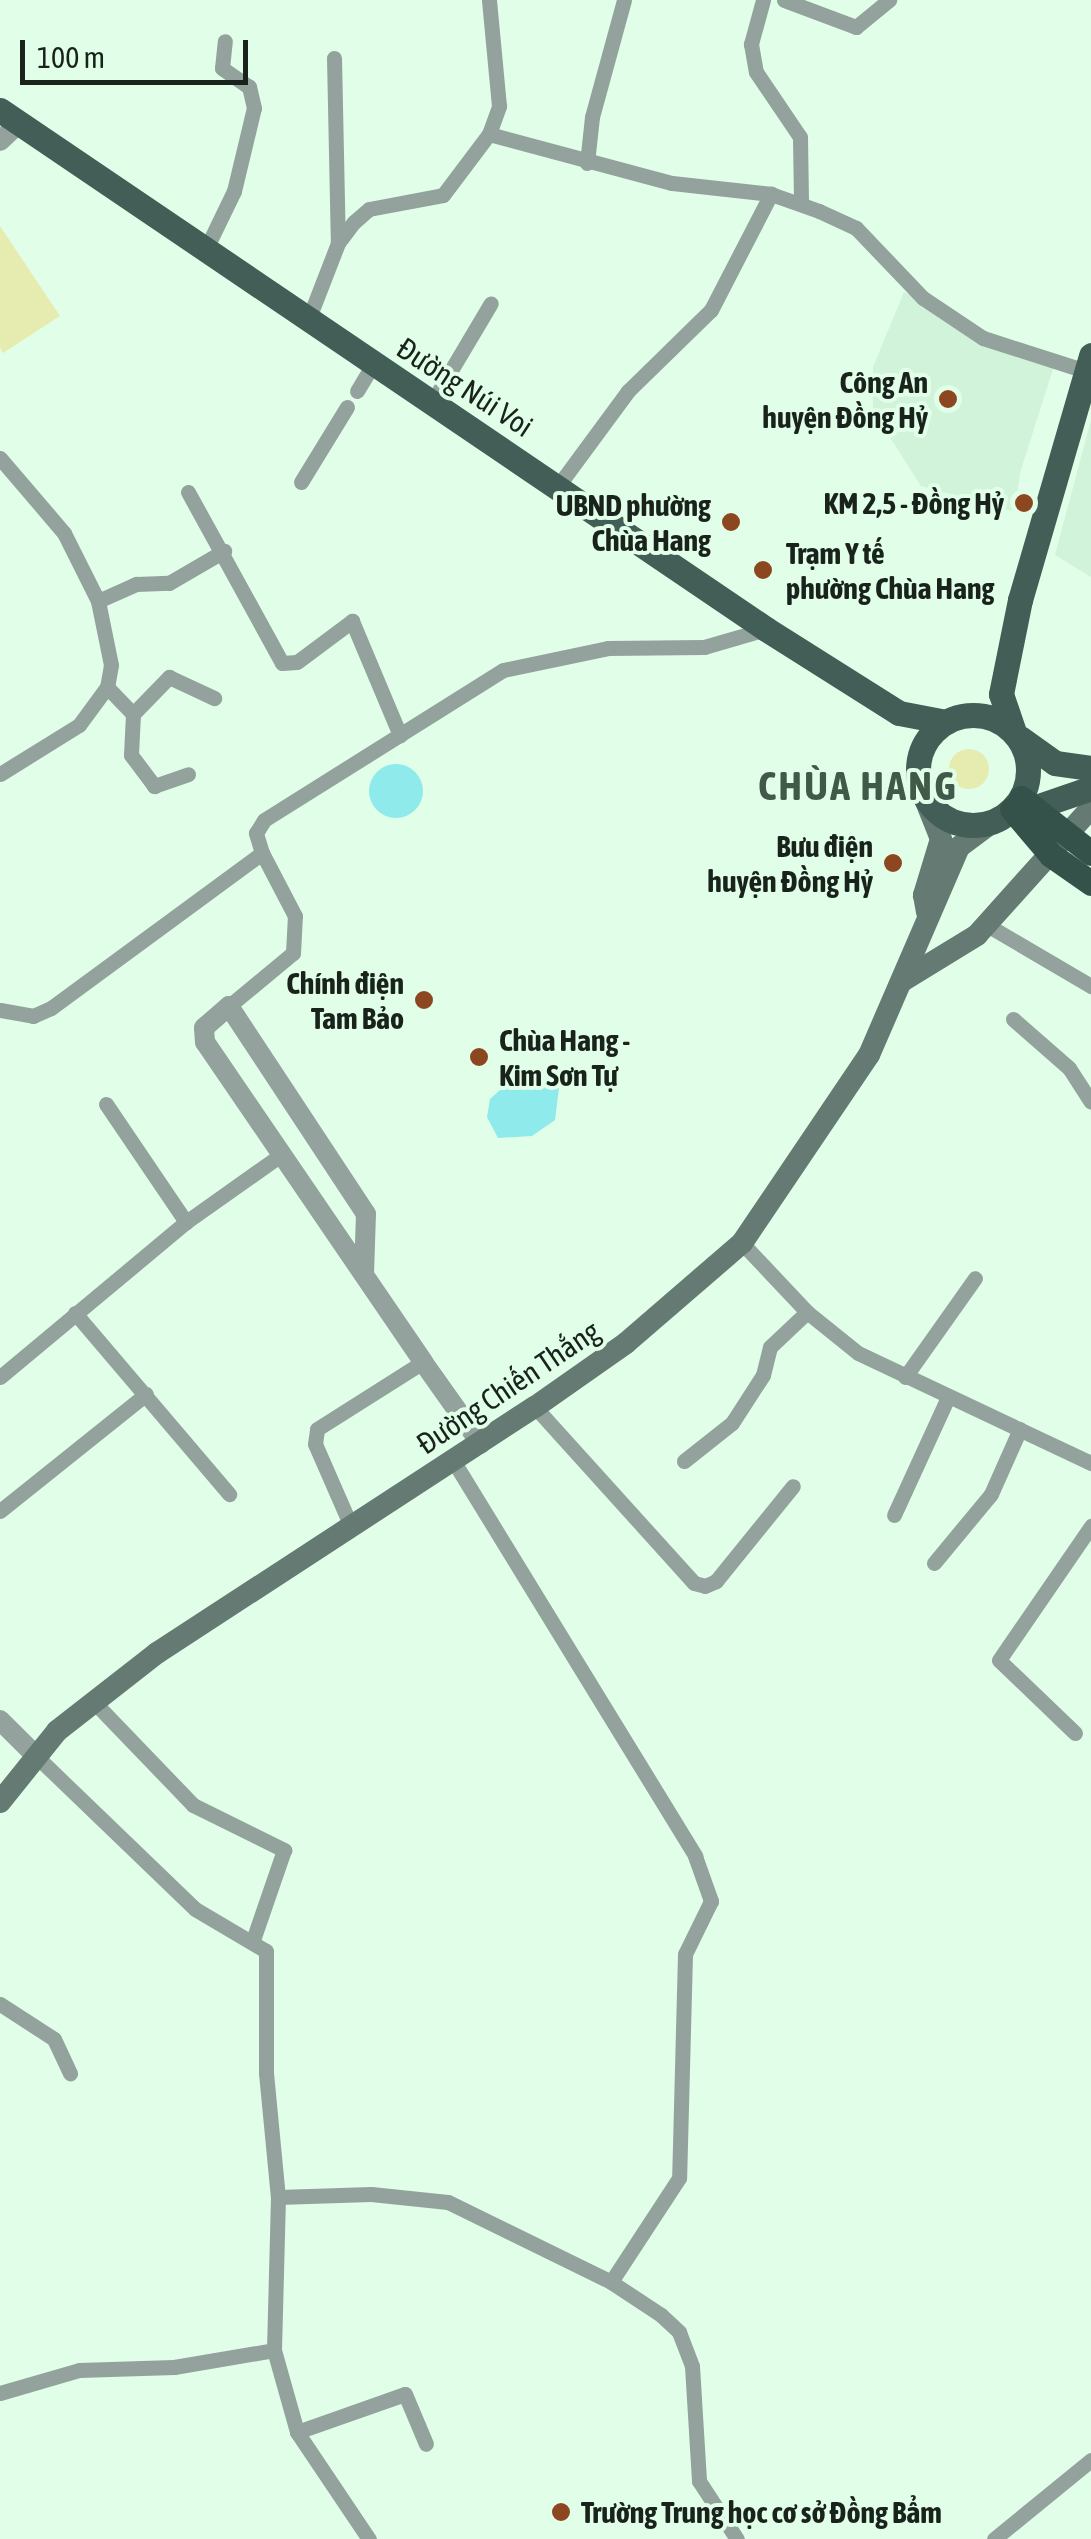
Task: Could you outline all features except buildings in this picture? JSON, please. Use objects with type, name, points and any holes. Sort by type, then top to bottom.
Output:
[{"type":"highway","points":[[1014,811],[1059,845],[1091,883]]},
{"type":"highway","points":[[1059,845],[1091,854]]},
{"type":"main road","name":"Đường Núi Voi","points":[[10,116],[204,253],[558,486],[766,629],[899,712],[948,721]]},
{"type":"main road","points":[[1014,811],[1028,767],[1001,694],[1020,600],[1089,363]]},
{"type":"main road","points":[[920,780],[925,742],[986,689],[1003,628],[1020,600]]},
{"type":"main road","points":[[899,712],[912,733],[920,780],[931,806],[956,822],[1014,811],[1090,804]]},
{"type":"main road","points":[[948,721],[984,716],[1055,763],[1091,768]]},
{"type":"main road","name":"Đường Chiến Thắng","points":[[920,780],[941,839],[924,895],[927,912]]},
{"type":"main road","points":[[902,981],[960,950],[987,925],[1090,804]]},
{"type":"main road","name":"Đường Chiến Thắng","points":[[0,1802],[34,1754],[94,1701],[350,1524],[536,1408],[626,1344],[742,1243],[824,1131],[902,981],[927,912],[939,898],[959,846],[1014,811]]},
{"type":"street","points":[[307,322],[338,243],[369,209],[444,196],[489,134],[499,106],[489,0]]},
{"type":"street","points":[[587,162],[592,117],[624,0]]},
{"type":"street","points":[[763,0],[751,44],[756,72],[800,137],[801,204]]},
{"type":"street","points":[[784,0],[856,28],[889,0]]},
{"type":"street","points":[[204,253],[234,191],[254,108],[250,87],[222,68],[225,41]]},
{"type":"street","points":[[334,58],[338,243]]},
{"type":"street","points":[[0,141],[10,116]]},
{"type":"street","points":[[489,134],[672,183],[771,194],[801,204],[856,228],[923,298],[983,338],[1089,363]]},
{"type":"street","points":[[558,486],[646,370],[711,310],[771,194]]},
{"type":"street","points":[[431,404],[491,302]]},
{"type":"street","points":[[357,391],[372,366]]},
{"type":"street","points":[[301,482],[347,406]]},
{"type":"street","points":[[0,458],[64,533],[98,601],[110,645],[108,688],[79,725],[0,774]]},
{"type":"street","points":[[188,492],[224,551],[282,663],[296,662],[343,624],[359,627],[400,735]]},
{"type":"street","points":[[98,601],[136,584],[170,582],[224,551]]},
{"type":"street","points":[[482,1444],[205,1042],[204,1028],[293,953],[296,916],[262,853],[256,833],[264,820],[502,670],[550,656],[704,647],[766,629]]},
{"type":"street","points":[[188,774],[154,786],[131,755],[133,714],[170,677],[214,698]]},
{"type":"street","points":[[108,688],[133,714]]},
{"type":"street","points":[[0,1010],[33,1016],[50,1008],[262,853]]},
{"type":"street","points":[[987,925],[1091,986]]},
{"type":"street","points":[[230,1006],[366,1214],[364,1274]]},
{"type":"street","points":[[1013,1019],[1068,1068],[1091,1102]]},
{"type":"street","points":[[106,1104],[186,1222]]},
{"type":"street","points":[[0,1377],[186,1222],[282,1154]]},
{"type":"street","points":[[742,1243],[807,1312],[858,1353],[1091,1463]]},
{"type":"street","points":[[905,1378],[975,1278]]},
{"type":"street","points":[[684,1461],[732,1423],[763,1375],[770,1347],[807,1312]]},
{"type":"street","points":[[76,1313],[229,1494]]},
{"type":"street","points":[[350,1524],[315,1444],[317,1429],[423,1362]]},
{"type":"street","points":[[0,1511],[146,1394]]},
{"type":"street","points":[[894,1515],[948,1397]]},
{"type":"street","points":[[536,1408],[694,1582],[705,1586],[716,1581],[793,1486]]},
{"type":"street","points":[[934,1563],[990,1494],[1020,1430]]},
{"type":"street","points":[[454,1462],[695,1856],[711,1901],[686,1954],[679,2178],[611,2282]]},
{"type":"street","points":[[1074,1733],[999,1660],[1091,1526]]},
{"type":"street","points":[[94,1701],[193,1805],[284,1850],[253,1940]]},
{"type":"street","points":[[0,1720],[196,1909],[253,1940],[271,1965],[266,2073],[278,2197],[271,2273],[274,2350],[297,2432],[369,2539]]},
{"type":"street","points":[[0,2004],[54,2039],[70,2073]]},
{"type":"street","points":[[278,2197],[371,2194],[448,2202],[611,2282],[661,2316],[688,2349],[699,2480],[737,2539]]},
{"type":"street","points":[[0,2393],[80,2370],[174,2367],[274,2350]]},
{"type":"street","points":[[297,2432],[405,2394],[426,2444]]},
{"type":"street","points":[[994,2539],[1091,2460]]},
{"type":"shaded area","name":"Công An huyện Đồng Hỷ","points":[[904,292],[1054,366],[1020,473],[1015,512],[921,486],[873,411],[873,367]]},
{"type":"shaded area","points":[[1091,420],[1091,577],[1055,555]]},
{"type":"green space","points":[[0,226],[60,316],[3,353],[0,348]]},
{"type":"green space","points":[[969,749],[983,755],[989,769],[983,783],[969,789],[955,783],[949,769],[955,755]]},
{"type":"water","points":[[396,764],[415,772],[423,791],[415,810],[396,818],[377,810],[369,791],[377,772]]},
{"type":"water","points":[[541,1076],[559,1088],[555,1120],[532,1136],[498,1138],[487,1117],[490,1099],[510,1081]]},
{"type":"place","name":"Công An huyện Đồng Hỷ","points":[[948,399]]},
{"type":"place","name":"KM 2,5 - Đồng Hỷ","points":[[1024,503]]},
{"type":"place","name":"UBND phường Chùa Hang","points":[[731,522]]},
{"type":"place","name":"Trạm Y tế phường Chùa Hang","points":[[763,570]]},
{"type":"place","name":"Bưu điện huyện Đồng Hỷ","points":[[893,863]]},
{"type":"place","name":"Chính điện Tam Bảo","points":[[424,1000]]},
{"type":"place","name":"Chùa Hang - Kim Sơn Tự","points":[[479,1057]]},
{"type":"place","name":"Trường Trung học cơ sở Đồng Bẩm","points":[[561,2512]]},
{"type":"district","name":"CHÙA HANG","points":[[858,786]]}]
